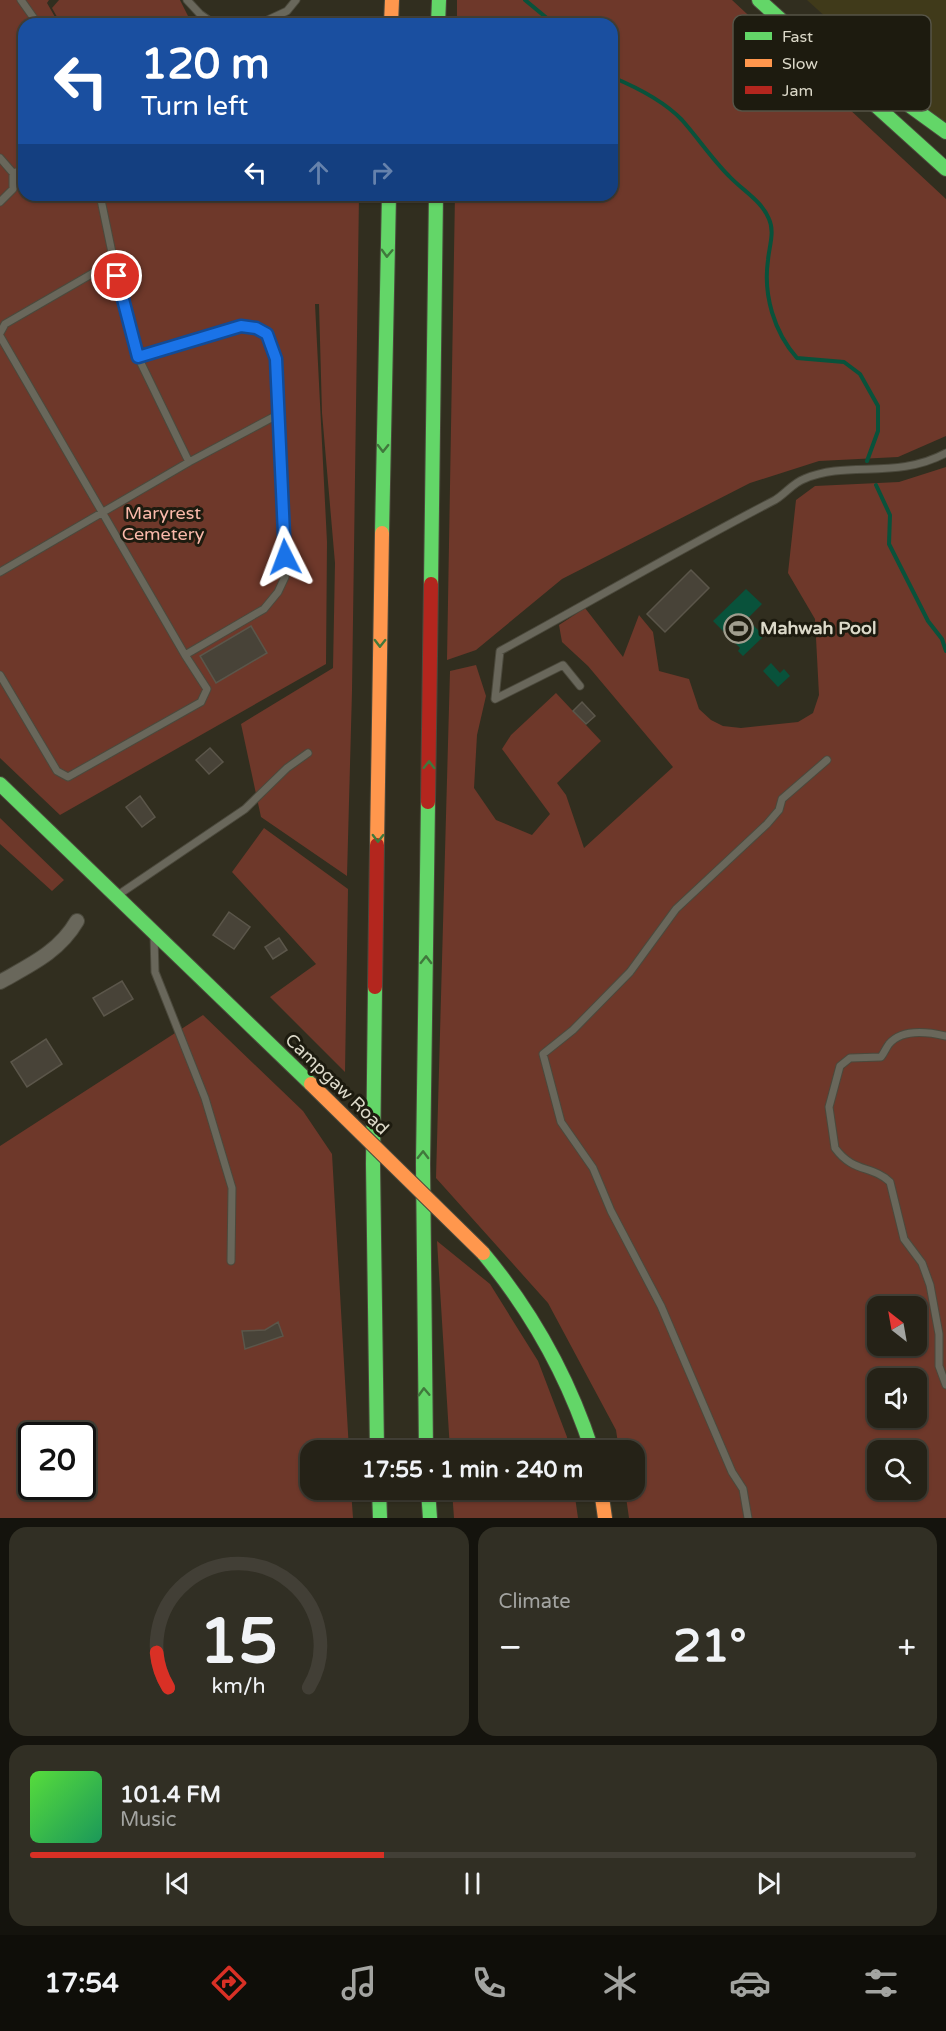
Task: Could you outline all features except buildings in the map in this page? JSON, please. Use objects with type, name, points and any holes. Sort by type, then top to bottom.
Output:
[{"type":"main road","points":[[391,18],[392,0]]},
{"type":"main road","points":[[438,18],[439,0]]},
{"type":"main road","points":[[759,0],[776,15]]},
{"type":"main road","points":[[882,111],[946,169]]},
{"type":"main road","points":[[917,111],[946,132]]},
{"type":"main road","points":[[377,1440],[373,1174],[385,286],[389,201]]},
{"type":"main road","points":[[426,1440],[423,1164],[436,201]]},
{"type":"main road","name":"Campgaw Road","points":[[0,784],[154,931],[483,1253],[515,1292],[550,1347],[574,1398],[589,1440]]},
{"type":"main road","points":[[379,1500],[380,1518]]},
{"type":"main road","points":[[429,1500],[430,1518]]},
{"type":"main road","points":[[602,1500],[605,1518]]},
{"type":"street","points":[[0,981],[49,954],[70,934],[77,921]]},
{"type":"lane","points":[[21,0],[34,18]]},
{"type":"lane","points":[[187,0],[206,18]]},
{"type":"lane","points":[[272,18],[287,11],[296,0]]},
{"type":"lane","points":[[0,158],[4,159],[13,173],[13,189],[0,202]]},
{"type":"lane","points":[[13,173],[18,172]]},
{"type":"lane","points":[[101,201],[138,357],[189,462]]},
{"type":"lane","points":[[0,675],[57,771],[68,777],[201,702],[207,689],[102,514],[0,335],[5,324],[114,261]]},
{"type":"lane","points":[[138,357],[241,326],[256,328],[267,334],[276,359],[285,578],[278,592],[264,609],[185,655]]},
{"type":"lane","points":[[0,572],[189,462],[279,414]]},
{"type":"lane","points":[[580,686],[563,665],[495,699],[500,651],[726,524],[776,499],[805,478],[841,472],[904,468],[946,453]]},
{"type":"lane","points":[[116,897],[245,809],[287,768],[308,753]]},
{"type":"lane","points":[[748,1518],[743,1489],[732,1472],[660,1306],[611,1211],[593,1168],[561,1122],[543,1054],[573,1030],[603,1000],[630,972],[676,909],[767,824],[778,810],[782,799],[827,760]]},
{"type":"lane","points":[[154,931],[155,972],[205,1098],[232,1188],[231,1261]]},
{"type":"lane","points":[[946,1036],[921,1032],[911,1034],[897,1038],[881,1057],[850,1059],[844,1062],[837,1072],[829,1107],[835,1148],[839,1154],[853,1166],[879,1173],[890,1182],[904,1239],[922,1263],[930,1286],[939,1334],[939,1366],[946,1385]]},
{"type":"shaded area","points":[[807,0],[946,0],[946,126],[929,111],[931,15],[824,15]]},
{"type":"shaded area","name":"Mahwah Pool","points":[[746,589],[762,604],[747,619],[764,636],[743,656],[738,651],[740,648],[713,621]]},
{"type":"shaded area","points":[[771,663],[780,673],[784,669],[790,676],[778,687],[763,671]]},
{"type":"green space","name":"Maryrest Cemetery","points":[[0,0],[49,0],[47,3],[56,18],[18,18],[18,201],[359,201],[347,876],[261,817],[241,724],[333,668],[335,563],[322,413],[319,304],[315,304],[327,542],[326,664],[60,815],[0,758]]},
{"type":"green space","points":[[59,0],[180,0],[189,18],[58,18],[52,8]]},
{"type":"green space","points":[[457,0],[732,0],[748,15],[733,15],[733,111],[851,111],[946,199],[946,436],[898,457],[819,461],[750,483],[562,579],[476,650],[447,660],[455,201],[618,201],[618,18],[457,18]]},
{"type":"green space","points":[[946,467],[946,1518],[629,1518],[626,1500],[645,1500],[645,1440],[618,1440],[616,1430],[548,1303],[436,1178],[450,671],[476,665],[486,696],[477,735],[474,788],[496,820],[532,835],[550,814],[502,749],[511,735],[556,693],[601,741],[557,783],[566,795],[584,848],[673,767],[588,666],[562,642],[559,625],[585,608],[623,657],[639,615],[653,632],[659,671],[689,679],[699,709],[711,720],[723,726],[741,728],[798,722],[813,713],[819,695],[815,619],[788,573],[796,500],[815,486],[899,482]]},
{"type":"green space","points":[[0,818],[64,880],[52,891],[0,844]]},
{"type":"green space","points":[[264,828],[348,889],[345,1072],[270,997],[316,964],[232,872]]},
{"type":"green space","points":[[203,1015],[303,1111],[332,1154],[348,1440],[300,1440],[300,1500],[352,1500],[353,1518],[0,1518],[0,1146]]},
{"type":"green space","points":[[437,1241],[490,1284],[538,1361],[567,1440],[449,1440]]},
{"type":"green space","points":[[453,1500],[575,1500],[578,1518],[454,1518]]},
{"type":"waterway","points":[[525,0],[547,18]]},
{"type":"waterway","points":[[618,80],[649,95],[675,113],[723,169],[757,201],[766,213],[772,229],[767,286],[776,325],[797,358],[844,362],[860,374],[878,406],[878,431],[867,461]]},
{"type":"waterway","points":[[876,485],[890,515],[889,544],[928,621],[942,639],[946,651]]},
{"type":"traffic: fast","points":[[438,18],[439,0]]},
{"type":"traffic: fast","points":[[759,0],[776,15]]},
{"type":"traffic: fast","points":[[882,111],[946,169]]},
{"type":"traffic: fast","points":[[917,111],[946,132]]},
{"type":"traffic: fast","points":[[382,533],[389,201]]},
{"type":"traffic: fast","points":[[431,584],[436,201]]},
{"type":"traffic: fast","points":[[0,784],[311,1084]]},
{"type":"traffic: fast","points":[[426,1440],[423,1164],[428,802]]},
{"type":"traffic: fast","points":[[375,987],[373,1164],[377,1440]]},
{"type":"traffic: fast","points":[[483,1253],[518,1299],[547,1346],[572,1396],[588,1440]]},
{"type":"traffic: fast","points":[[379,1500],[380,1518]]},
{"type":"traffic: fast","points":[[429,1500],[430,1518]]},
{"type":"traffic: slow","points":[[391,18],[392,0]]},
{"type":"traffic: slow","points":[[377,845],[382,533]]},
{"type":"traffic: slow","points":[[311,1084],[483,1253]]},
{"type":"traffic: slow","points":[[602,1500],[605,1518]]},
{"type":"traffic: jam","points":[[428,802],[431,584]]},
{"type":"traffic: jam","points":[[375,987],[377,845]]},
{"type":"place","name":"Mahwah Pool","points":[[739,628]]},
{"type":"route","points":[[117,276],[138,357],[241,326],[256,328],[267,334],[276,359],[285,557]]}]
